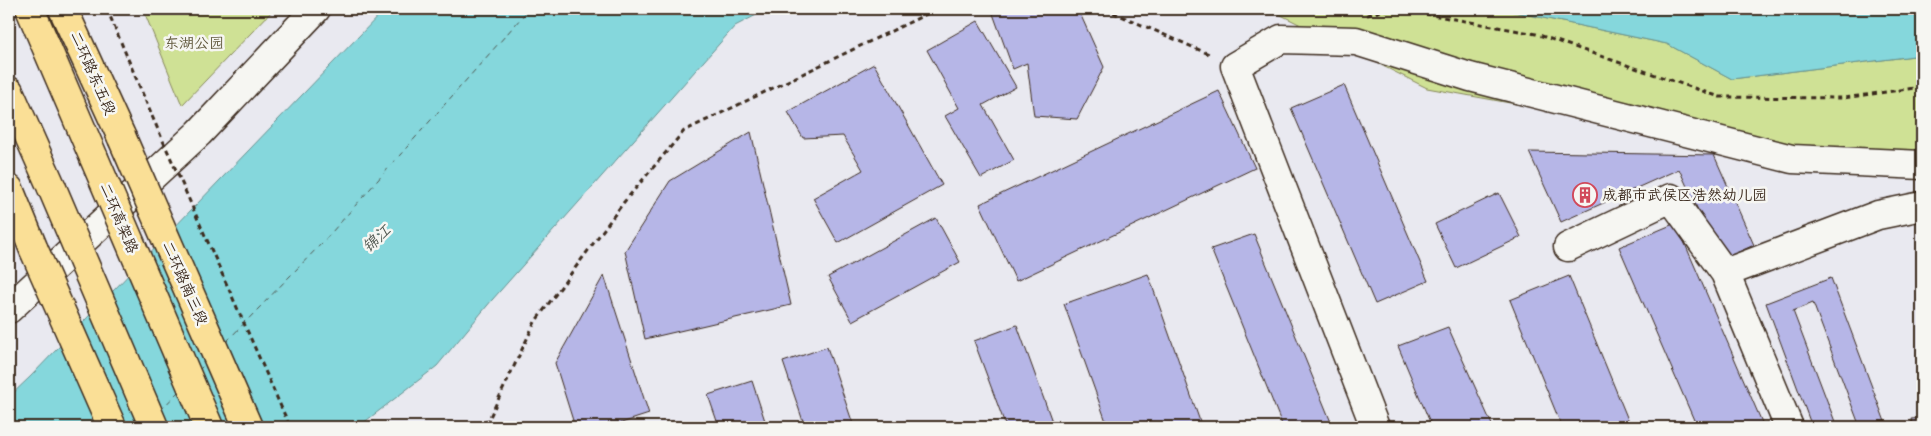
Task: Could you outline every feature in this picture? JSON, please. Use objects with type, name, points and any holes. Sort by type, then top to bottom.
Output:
[{"type":"main road","name":"二环高架路","points":[[30,9],[209,427]]},
{"type":"main road","name":"二环路东五段","points":[[63,9],[122,138]]},
{"type":"main road","points":[[9,91],[154,427]]},
{"type":"main road","name":"二环路南三段","points":[[122,138],[248,427]]},
{"type":"main road","points":[[9,189],[112,427]]},
{"type":"street","points":[[9,309],[200,133],[316,9]]},
{"type":"street","points":[[1375,427],[1235,66],[1282,38],[1356,41],[1470,77],[1792,159],[1922,165]]},
{"type":"street","points":[[1568,248],[1671,198],[1725,273],[1789,427]]},
{"type":"street","points":[[1725,273],[1878,216],[1922,206]]},
{"type":"path","points":[[107,9],[152,116],[290,427]]},
{"type":"path","points":[[477,427],[488,421],[535,322],[624,202],[684,131],[937,9]]},
{"type":"path","points":[[1105,9],[1235,66]]},
{"type":"path","points":[[1399,9],[1536,34],[1720,97],[1844,98],[1922,87]]},
{"type":"green space","name":"东湖公园","points":[[143,9],[274,9],[182,105]]},
{"type":"green space","points":[[1274,9],[1500,9],[1667,44],[1732,79],[1922,55],[1922,156],[1776,151],[1427,88],[1273,11]]},
{"type":"water","name":"锦江","points":[[385,9],[768,9],[735,26],[492,300],[437,366],[358,427],[9,427],[9,397]]},
{"type":"water","points":[[1500,9],[1922,9],[1922,55],[1732,79],[1667,44]]},
{"type":"building","points":[[998,9],[1078,9],[1104,67],[1077,119],[1034,116],[1027,63],[1013,69],[992,11]]},
{"type":"building","points":[[978,21],[1016,87],[983,105],[1014,160],[981,178],[945,116],[959,108],[927,50]]},
{"type":"building","points":[[874,64],[942,185],[838,243],[813,198],[863,170],[843,136],[803,138],[788,112]]},
{"type":"building","points":[[1344,85],[1428,281],[1375,304],[1291,108]]},
{"type":"building","points":[[1219,91],[1255,168],[1016,281],[980,204]]},
{"type":"building","points":[[751,132],[791,305],[645,339],[625,251],[670,181]]},
{"type":"building","name":"成都市武侯区浩然幼儿园","points":[[1529,152],[1714,155],[1754,245],[1721,260],[1679,169],[1561,222]]},
{"type":"building","points":[[1499,193],[1521,237],[1456,268],[1435,224]]},
{"type":"building","points":[[936,218],[960,262],[852,321],[828,277]]},
{"type":"building","points":[[1676,223],[1764,427],[1697,427],[1619,247]]},
{"type":"building","points":[[1254,234],[1333,427],[1283,427],[1211,249]]},
{"type":"building","points":[[1148,274],[1202,427],[1108,427],[1064,304]]},
{"type":"building","points":[[604,275],[649,414],[609,427],[575,427],[555,363]]},
{"type":"building","points":[[1569,276],[1631,427],[1562,427],[1510,300]]},
{"type":"building","points":[[1831,278],[1887,427],[1860,427],[1813,303],[1793,311],[1837,427],[1812,427],[1766,303]]},
{"type":"building","points":[[1017,325],[1054,427],[1006,427],[974,341]]},
{"type":"building","points":[[1448,327],[1493,427],[1432,427],[1398,346]]},
{"type":"building","points":[[827,347],[854,427],[805,427],[783,362]]},
{"type":"building","points":[[752,381],[767,427],[719,427],[708,395]]},
{"type":"building","points":[[1922,418],[1922,427],[1913,427],[1911,419]]},
{"type":"ferry route","points":[[226,342],[324,241],[529,9]]},
{"type":"ferry route","points":[[198,371],[206,363]]},
{"type":"ferry route","points":[[160,411],[178,392]]},
{"type":"place","name":"成都市武侯区浩然幼儿园","points":[[1585,195]]}]
